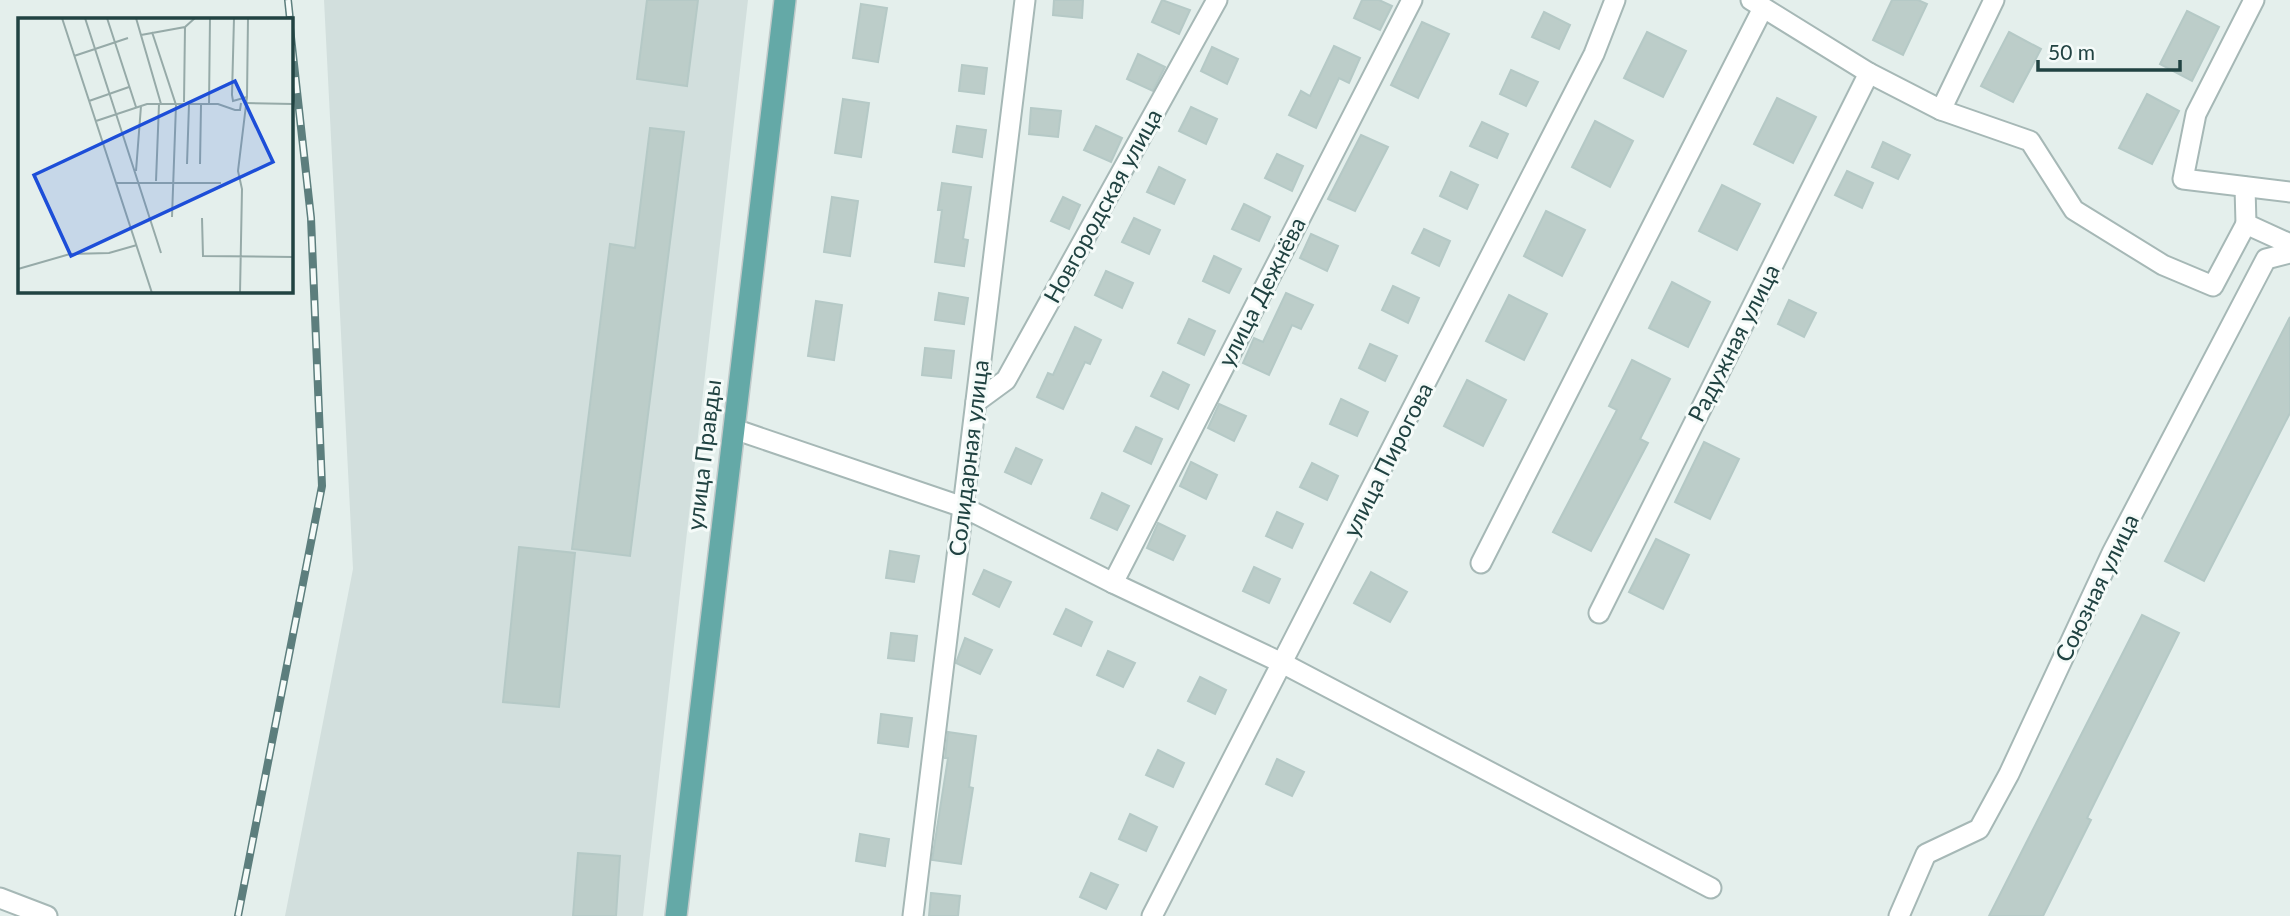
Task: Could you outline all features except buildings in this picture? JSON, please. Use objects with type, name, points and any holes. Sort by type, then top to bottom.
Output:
[{"type":"main road","name":"улица Правды","points":[[676,916],[785,0]]},
{"type":"street","name":"Солидарная улица","points":[[913,916],[1025,0]]},
{"type":"street","name":"Новгородская улица","points":[[976,402],[1006,380],[1217,0]]},
{"type":"street","name":"улица Дежнёва","points":[[1113,583],[1412,0]]},
{"type":"street","name":"улица Пирогова","points":[[1152,916],[1284,664],[1594,54],[1615,0]]},
{"type":"street","points":[[1941,110],[1994,0]]},
{"type":"street","points":[[2254,0],[2196,114],[2183,178],[2290,192]]},
{"type":"street","points":[[1481,563],[1757,4],[1870,73],[1941,110],[2031,141],[2074,210],[2163,265],[2213,286],[2246,224],[2245,187]]},
{"type":"street","name":"Радужная улица","points":[[1599,613],[1870,73]]},
{"type":"street","points":[[2246,224],[2290,244]]},
{"type":"street","name":"Союзная улица","points":[[1899,916],[1926,854],[1979,829],[2009,774],[2112,553],[2266,259],[2290,253]]},
{"type":"street","points":[[734,429],[963,507],[1113,583],[1284,664],[1711,888]]},
{"type":"street","points":[[0,898],[47,916]]},
{"type":"shaded area","points":[[324,0],[748,0],[643,916],[285,916],[353,569]]},
{"type":"railway","points":[[288,0],[290,18]]},
{"type":"railway","points":[[238,916],[322,486],[311,218],[292,46]]}]
